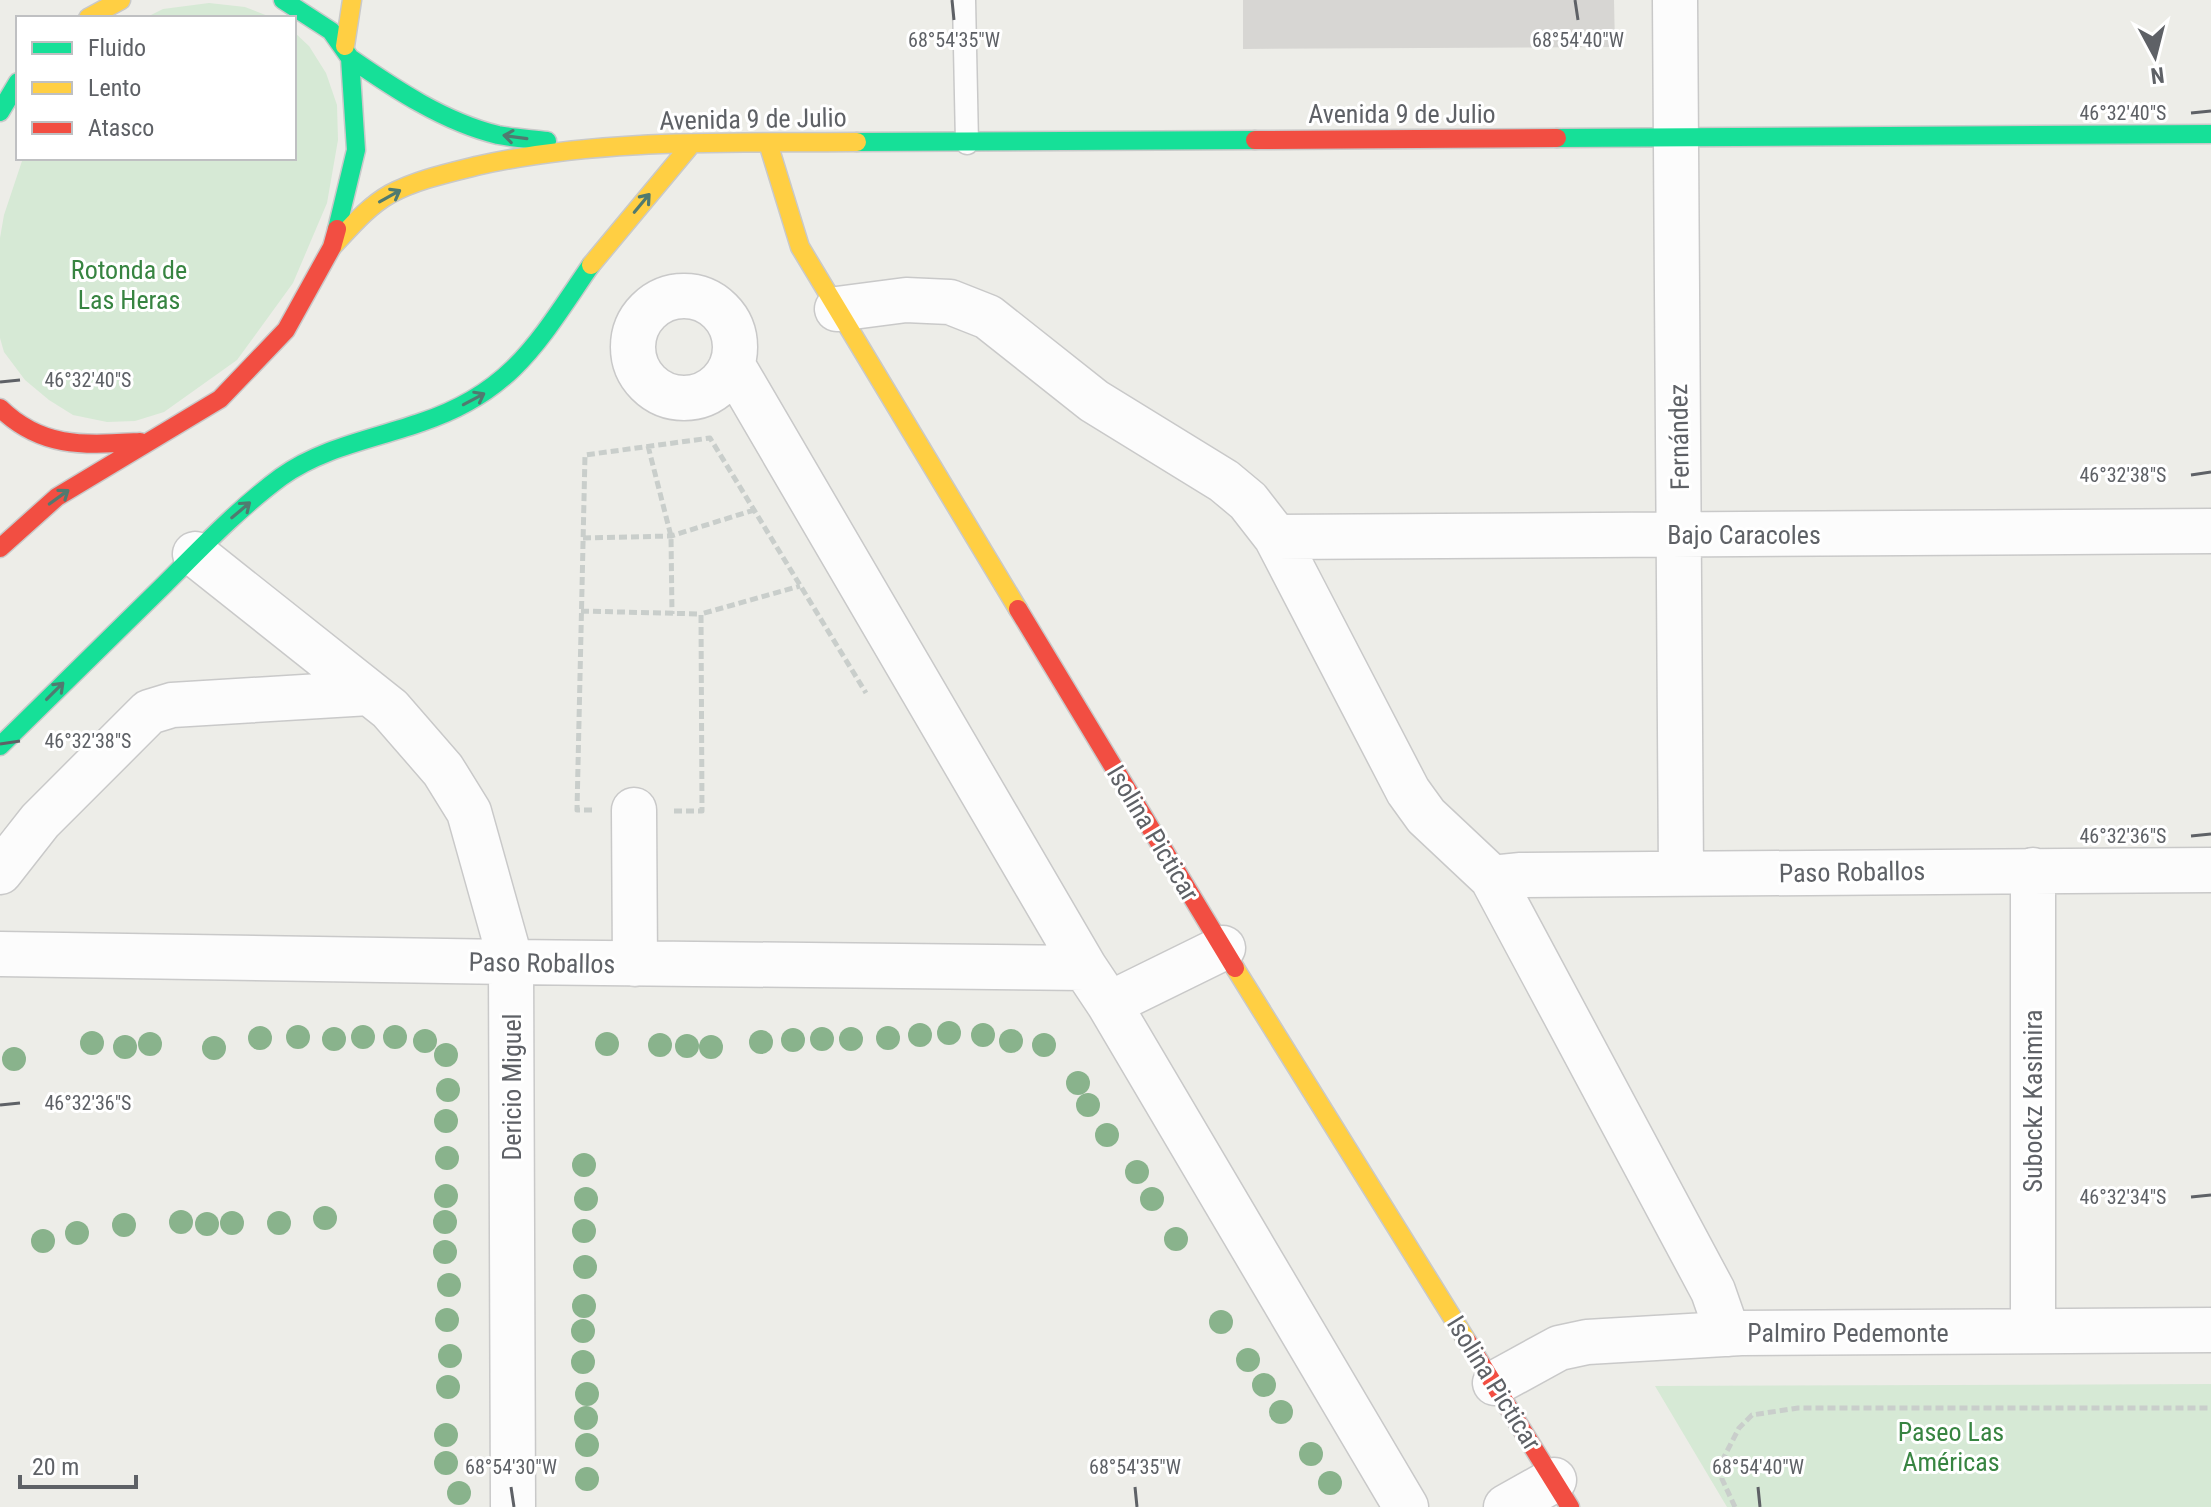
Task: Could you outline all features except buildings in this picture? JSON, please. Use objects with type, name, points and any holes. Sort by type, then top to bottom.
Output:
[{"type":"main road","points":[[92,16],[121,0]]},
{"type":"main road","points":[[283,0],[314,18],[348,52],[397,91],[494,133],[593,148]]},
{"type":"main road","points":[[332,247],[356,150],[348,52],[352,0]]},
{"type":"main road","points":[[0,112],[16,85]]},
{"type":"main road","name":"Avenida 9 de Julio","points":[[593,148],[768,143],[2211,134]]},
{"type":"main road","name":"Isolina Picticar","points":[[768,143],[800,247],[1223,948],[1562,1494]]},
{"type":"main road","points":[[0,746],[195,554],[275,482],[312,458],[442,414],[481,396],[503,379],[540,339],[605,247],[690,146]]},
{"type":"main road","points":[[0,548],[57,497],[220,399],[286,330],[332,247],[365,212],[390,194],[429,179],[498,160],[593,148]]},
{"type":"main road","points":[[0,408],[10,420],[42,438],[75,445],[146,442]]},
{"type":"street","name":"Fernández","points":[[1675,0],[1681,874]]},
{"type":"street","points":[[837,309],[906,300],[950,302],[988,317],[1094,401],[1224,481],[1248,501],[1276,537],[1408,791],[1426,816],[1492,878],[1713,1291],[1728,1334]]},
{"type":"street","points":[[732,364],[1085,968],[1406,1507]]},
{"type":"street","name":"Bajo Caracoles","points":[[1276,537],[2211,531]]},
{"type":"street","name":"Dericio Miguel","points":[[195,554],[390,709],[443,770],[469,812],[511,962],[513,1507]]},
{"type":"street","points":[[0,872],[40,821],[149,712],[172,705],[369,693]]},
{"type":"street","points":[[634,810],[635,964]]},
{"type":"street","name":"Subockz Kasimira","points":[[2033,870],[2033,1331]]},
{"type":"street","name":"Paso Roballos","points":[[1492,878],[1521,875],[2211,870]]},
{"type":"street","points":[[1109,1004],[1223,948]]},
{"type":"street","name":"Paso Roballos","points":[[0,954],[1085,968]]},
{"type":"street","name":"Palmiro Pedemonte","points":[[1495,1383],[1559,1348],[1587,1342],[1728,1334],[2211,1330]]},
{"type":"street","points":[[1506,1507],[1562,1494]]},
{"type":"lane","points":[[964,0],[967,143]]},
{"type":"path","points":[[701,614],[702,811],[577,810],[585,455],[710,438],[866,693]]},
{"type":"path","points":[[648,446],[671,536],[672,614]]},
{"type":"path","points":[[583,538],[671,536],[754,510]]},
{"type":"path","points":[[581,611],[701,614],[800,586]]},
{"type":"path","points":[[1735,1507],[1722,1479],[1724,1457],[1739,1428],[1752,1415],[1798,1408],[2211,1408]]},
{"type":"green space","points":[[209,3],[245,7],[268,16],[149,16],[163,9]]},
{"type":"green space","name":"Rotonda de Las Heras","points":[[296,34],[309,46],[326,73],[337,105],[338,140],[327,203],[293,283],[237,360],[164,412],[135,421],[107,422],[73,415],[25,380],[4,352],[0,338],[0,238],[4,215],[22,160],[296,160]]},
{"type":"green space","name":"Paseo Las Américas","points":[[2211,1384],[2211,1507],[1727,1507],[1655,1386]]},
{"type":"traffic: fast","points":[[283,0],[331,31],[350,58],[356,150],[337,229]]},
{"type":"traffic: fast","points":[[350,58],[402,93],[458,122],[498,135],[547,141]]},
{"type":"traffic: fast","points":[[0,112],[16,85]]},
{"type":"traffic: fast","points":[[1557,138],[2211,134]]},
{"type":"traffic: fast","points":[[857,142],[1255,140]]},
{"type":"traffic: fast","points":[[0,746],[221,528],[281,477],[331,451],[453,410],[502,379],[539,339],[591,265]]},
{"type":"traffic: slow","points":[[92,16],[121,0]]},
{"type":"traffic: slow","points":[[345,46],[352,0]]},
{"type":"traffic: slow","points":[[332,247],[366,211],[390,194],[421,181],[476,166],[618,146],[857,142]]},
{"type":"traffic: slow","points":[[768,143],[800,247],[1018,609]]},
{"type":"traffic: slow","points":[[591,265],[690,146]]},
{"type":"traffic: slow","points":[[1235,968],[1467,1341]]},
{"type":"traffic: jam","points":[[1255,140],[1557,138]]},
{"type":"traffic: jam","points":[[0,548],[57,497],[220,399],[286,330],[332,247],[337,229]]},
{"type":"traffic: jam","points":[[0,408],[16,421],[48,438],[101,444],[140,442]]},
{"type":"traffic: jam","points":[[1018,609],[1235,968]]},
{"type":"traffic: jam","points":[[1467,1341],[1570,1507]]}]
